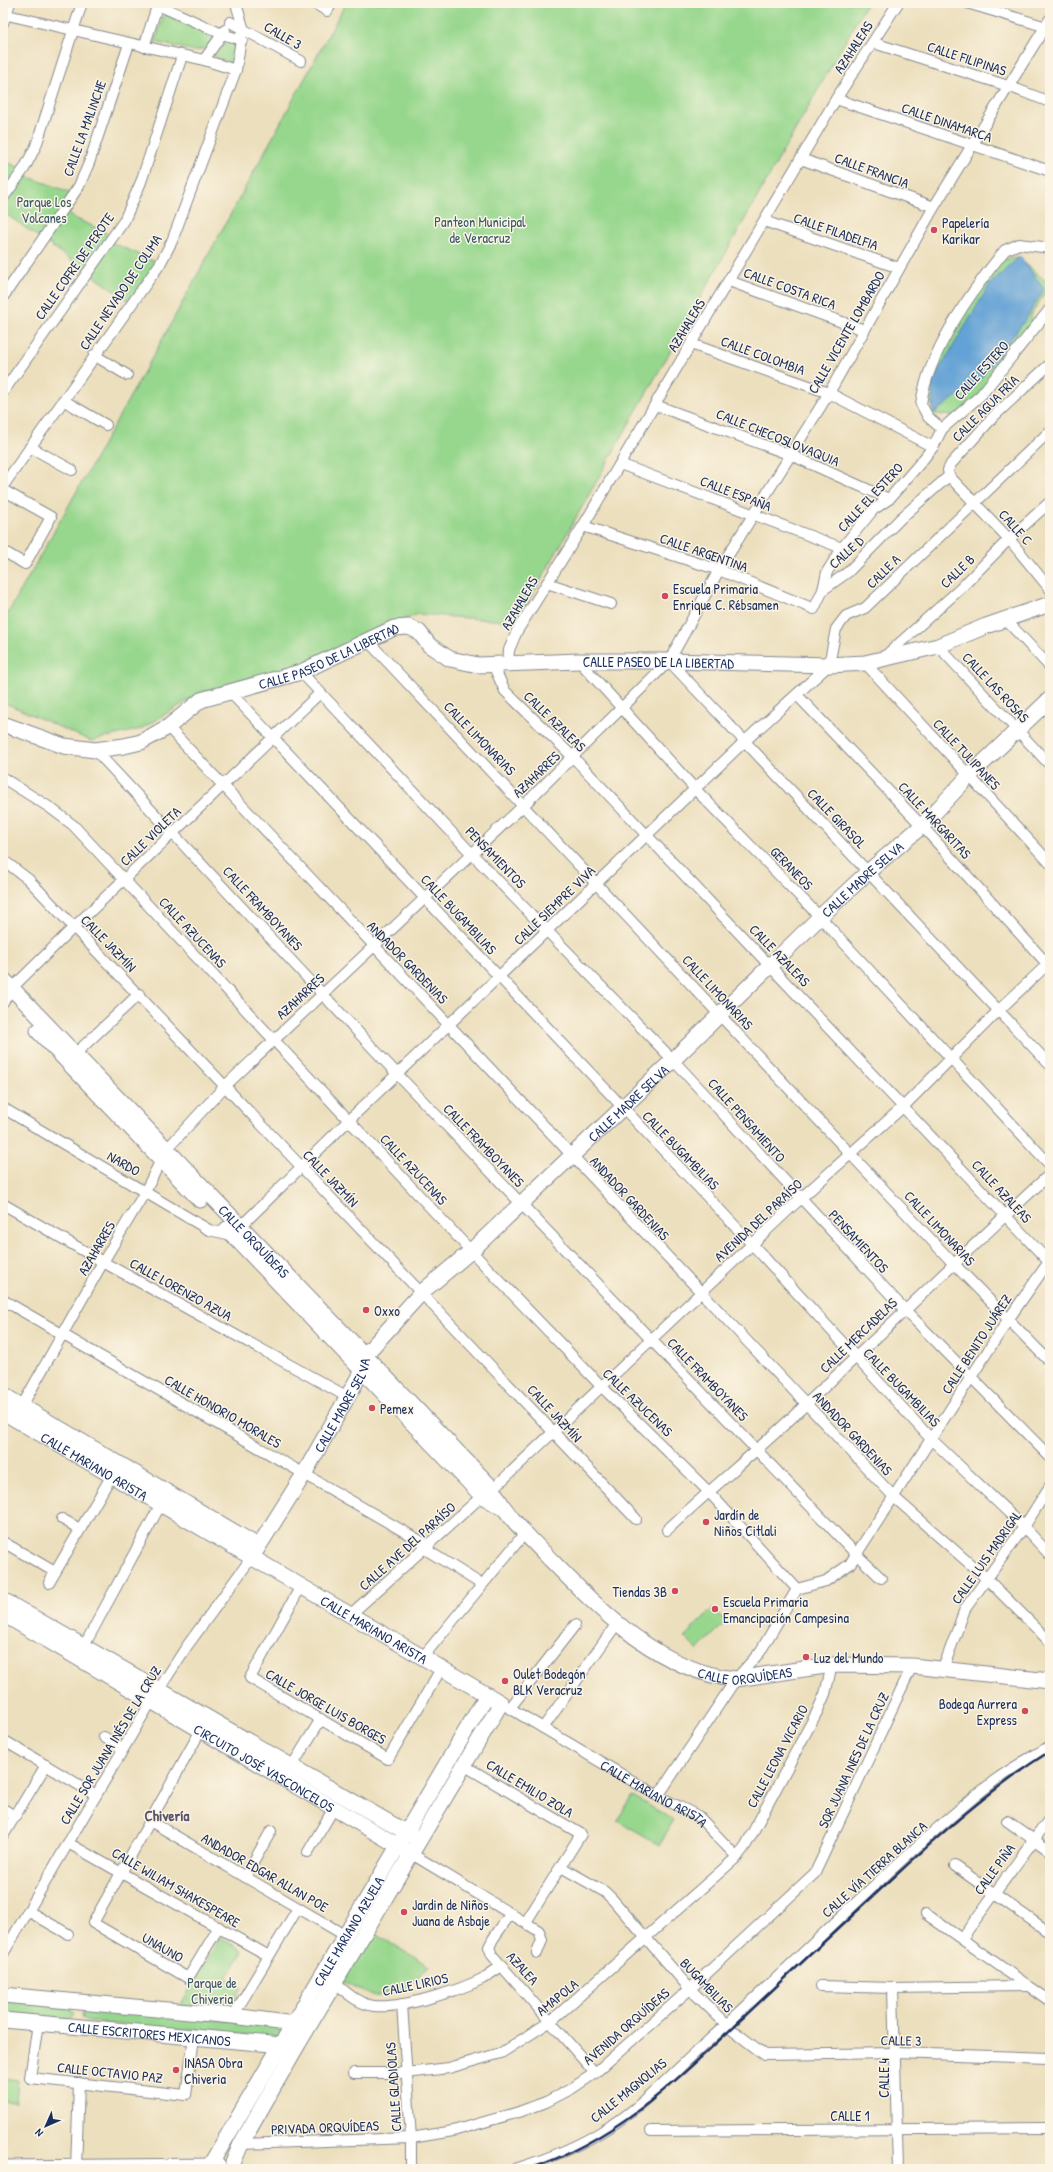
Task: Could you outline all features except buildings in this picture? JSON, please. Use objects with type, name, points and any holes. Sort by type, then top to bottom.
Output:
[{"type":"street","points":[[10,3],[4,17],[73,30],[204,60],[236,70]]},
{"type":"street","points":[[3,198],[24,169],[36,146],[82,3]]},
{"type":"street","points":[[314,3],[327,11],[332,3]]},
{"type":"street","name":"AZAHALEAS","points":[[500,665],[517,632],[583,526],[836,99],[874,43],[898,3]]},
{"type":"street","points":[[967,3],[1049,24]]},
{"type":"street","points":[[144,47],[158,4],[222,34],[242,40]]},
{"type":"street","points":[[204,60],[230,22],[237,5]]},
{"type":"street","points":[[237,5],[243,27]]},
{"type":"street","name":"CALLE 3","points":[[230,22],[243,27],[301,61]]},
{"type":"street","name":"CALLE VICENTE LOMBARDO","points":[[669,661],[719,570],[829,393],[934,207],[1008,86],[1049,24]]},
{"type":"street","name":"CALLE NEVADO DE COLIMA","points":[[3,486],[94,355],[160,264],[172,241],[236,70],[243,27]]},
{"type":"street","name":"CALLE FILIPINAS","points":[[874,43],[1008,86],[1050,102]]},
{"type":"street","name":"CALLE LA MALINCHE","points":[[3,297],[79,186],[89,163],[129,44]]},
{"type":"street","name":"CALLE COFRE DE PEROTE","points":[[3,392],[124,221],[142,182],[182,56]]},
{"type":"street","name":"CALLE DINAMARCA","points":[[836,99],[1050,171]]},
{"type":"street","name":"CALLE FRANCIA","points":[[801,159],[934,207]]},
{"type":"street","name":"CALLE FILADELFIA","points":[[764,221],[899,268]]},
{"type":"street","points":[[942,429],[928,417],[921,404],[926,382],[944,335],[1005,250],[1019,244],[1050,248]]},
{"type":"street","name":"CALLE COSTA RICA","points":[[729,281],[864,330]]},
{"type":"street","name":"CALLE ESTERO","points":[[933,447],[942,429],[981,395],[1049,311]]},
{"type":"street","name":"CALLE COLOMBIA","points":[[691,344],[829,393],[933,447]]},
{"type":"street","points":[[94,355],[128,375]]},
{"type":"street","name":"CALLE AGUA FRÍA","points":[[949,476],[948,470],[951,464],[994,416],[1050,364]]},
{"type":"street","points":[[63,400],[106,425]]},
{"type":"street","name":"CALLE CHECOSLOVAQUIA","points":[[655,405],[790,455],[889,499]]},
{"type":"street","name":"CALLE A","points":[[830,665],[836,629],[846,616],[866,608],[925,550],[976,504],[1050,431]]},
{"type":"street","points":[[30,446],[72,470]]},
{"type":"street","name":"CALLE EL ESTERO","points":[[823,590],[826,572],[842,548],[873,510],[889,499],[933,447]]},
{"type":"street","name":"CALLE ESPAÑA","points":[[620,464],[842,548]]},
{"type":"street","name":"CALLE C","points":[[949,476],[1009,539],[1049,585]]},
{"type":"street","name":"CALLE D","points":[[814,609],[823,590],[848,572],[901,518],[949,476]]},
{"type":"street","points":[[3,490],[51,517],[25,564],[3,551]]},
{"type":"street","name":"CALLE B","points":[[882,659],[960,589],[1009,539],[1050,502]]},
{"type":"street","name":"CALLE ARGENTINA","points":[[583,526],[719,570],[814,609]]},
{"type":"street","points":[[547,583],[611,604]]},
{"type":"street","points":[[830,665],[865,663],[938,646],[1005,619],[1050,604]]},
{"type":"street","points":[[1005,619],[1050,667]]},
{"type":"street","name":"CALLE PASEO DE LA LIBERTAD","points":[[3,724],[64,746],[94,750],[141,742],[168,727],[202,700],[228,691],[301,672],[394,628],[409,627],[419,632],[429,645],[450,659],[478,665],[579,661],[669,661],[830,665]]},
{"type":"street","name":"CALLE LIMONARIAS","points":[[367,640],[524,805],[953,1263],[1050,1362]]},
{"type":"street","name":"CALLE LAS ROSAS","points":[[938,646],[1050,765]]},
{"type":"street","name":"GERANEOS","points":[[579,661],[623,707],[696,790],[820,917],[1050,1165]]},
{"type":"street","name":"AZAHARRES","points":[[22,1406],[103,1262],[145,1192],[164,1155],[224,1087],[524,805],[669,661]]},
{"type":"street","name":"CALLE GIRASOL","points":[[669,661],[869,871],[1050,1065]]},
{"type":"street","name":"CALLE TULIPANES","points":[[865,663],[968,777],[1050,864]]},
{"type":"street","name":"CALLE AZALEAS","points":[[500,665],[505,691],[573,757],[1050,1262]]},
{"type":"street","name":"CALLE SIEMPRE VIVA","points":[[236,1231],[349,1120],[648,836],[745,741],[830,665]]},
{"type":"street","name":"PENSAMIENTOS","points":[[301,672],[472,854],[674,1060]]},
{"type":"street","name":"CALLE BUGAMBILIAS","points":[[228,691],[752,1244],[854,1357],[931,1439],[1024,1527],[1050,1555]]},
{"type":"street","name":"CALLE VIOLETA","points":[[5,992],[125,880],[320,693]]},
{"type":"street","name":"CALLE MARGARITAS","points":[[797,694],[922,826],[1049,964]]},
{"type":"street","name":"CALLE MADRE SELVA","points":[[255,1552],[304,1474],[346,1396],[362,1370],[365,1355],[422,1292],[471,1251],[520,1203],[674,1060],[719,1014],[820,917],[869,871],[922,826],[968,777],[1050,699]]},
{"type":"street","name":"ANDADOR GARDENIAS","points":[[168,727],[450,1025],[700,1293],[895,1498],[986,1578],[1050,1642]]},
{"type":"street","name":"CALLE FRAMBOYANES","points":[[94,750],[174,833],[398,1075],[756,1450],[881,1578]]},
{"type":"street","name":"CALLE AZUCENAS","points":[[3,778],[50,807],[73,825],[471,1251],[602,1387],[708,1491],[797,1589]]},
{"type":"street","name":"CALLE JAZMÍN","points":[[3,860],[28,879],[139,994],[300,1168],[422,1292],[636,1519]]},
{"type":"street","name":"AVENIDA DEL PARAÍSO","points":[[488,1493],[652,1341],[800,1198],[852,1154],[904,1106],[999,1010],[1049,964]]},
{"type":"street","name":"CALLE ORQUÍDEAS","points":[[5,992],[75,1054],[164,1155]]},
{"type":"street","name":"CALLE ORQUÍDEAS","points":[[5,992],[326,1323],[365,1355],[488,1493],[573,1582],[618,1622],[650,1647],[669,1658],[709,1673],[736,1679],[832,1665],[912,1666],[1050,1681]]},
{"type":"street","points":[[75,1054],[139,994]]},
{"type":"street","name":"CALLE PENSAMIENTO","points":[[674,1060],[800,1198]]},
{"type":"street","name":"NARDO","points":[[3,1108],[209,1230],[236,1231]]},
{"type":"street","name":"CALLE MERCADELAS","points":[[667,1530],[708,1491],[756,1450],[806,1404],[953,1263],[1050,1174]]},
{"type":"street","name":"PENSAMIENTOS","points":[[800,1198],[905,1310],[1050,1457]]},
{"type":"street","name":"CALLE LORENZO AZUA","points":[[3,1204],[103,1262],[346,1396]]},
{"type":"street","name":"CALLE BENITO JUÁREZ","points":[[797,1589],[826,1582],[837,1576],[857,1555],[1008,1320],[1050,1262]]},
{"type":"street","name":"CALLE HONORIO MORALES","points":[[3,1300],[304,1474],[427,1548],[481,1584]]},
{"type":"street","name":"CALLE ORQUÍDEAS","points":[[326,1323],[362,1370],[488,1493]]},
{"type":"street","name":"CALLE MARIANO ARISTA","points":[[3,1395],[255,1552],[301,1586],[658,1796],[698,1816],[737,1857]]},
{"type":"street","name":"CALLE MARIANO ARISTA","points":[[3,1412],[161,1504],[255,1552]]},
{"type":"street","points":[[49,1583],[112,1476]]},
{"type":"street","name":"CALLE LUIS MADRIGAL","points":[[943,1669],[960,1618],[986,1578],[1024,1527],[1050,1486]]},
{"type":"street","name":"CALLE AVE DEL PARAÍSO","points":[[350,1615],[488,1493]]},
{"type":"street","points":[[84,1646],[161,1504]]},
{"type":"street","points":[[62,1519],[80,1529]]},
{"type":"street","points":[[422,1658],[481,1584],[525,1533]]},
{"type":"street","points":[[3,1542],[55,1572]]},
{"type":"street","name":"CALLE SOR JUANA INÉS DE LA CRUZ","points":[[3,1954],[156,1695],[187,1646],[255,1552]]},
{"type":"street","name":"CALLE JORGE LUIS BORGES","points":[[301,1586],[250,1678],[388,1759],[441,1669]]},
{"type":"street","points":[[658,1796],[736,1679],[760,1652],[776,1628],[797,1589]]},
{"type":"street","name":"CIRCUITO JOSÉ VASCONCELOS","points":[[3,1600],[84,1646],[156,1695],[201,1730],[526,1922],[539,1931],[542,1940],[537,1953]]},
{"type":"street","name":"CIRCUITO JOSÉ VASCONCELOS","points":[[3,1614],[292,1766],[414,1837]]},
{"type":"street","points":[[543,1728],[618,1622]]},
{"type":"street","points":[[506,1706],[575,1625]]},
{"type":"street","name":"CALLE LEONA VICARIO","points":[[737,1857],[746,1845],[817,1712],[825,1694],[832,1665]]},
{"type":"street","name":"SOR JUANA INES DE LA CRUZ","points":[[819,1866],[912,1666]]},
{"type":"street","name":"CALLE MARIANO AZUELA","points":[[236,2166],[241,2144],[288,2048],[346,1936],[414,1837],[488,1695]]},
{"type":"street","name":"CALLE MARIANO AZUELA","points":[[414,1837],[506,1706]]},
{"type":"street","points":[[292,1766],[321,1719]]},
{"type":"street","points":[[122,1872],[201,1730]]},
{"type":"street","points":[[104,1737],[123,1749]]},
{"type":"street","points":[[3,1740],[96,1795]]},
{"type":"street","name":"CALLE VÍA TIERRA BLANCA","points":[[726,2024],[807,1950],[865,1893],[939,1828],[995,1780],[1050,1746]]},
{"type":"street","points":[[3,1836],[46,1765]]},
{"type":"street","name":"CALLE EMILIO ZOLA","points":[[465,1766],[581,1834],[561,1867]]},
{"type":"street","points":[[308,1852],[334,1808]]},
{"type":"street","points":[[3,1809],[15,1816]]},
{"type":"street","name":"CALLE PIÑA","points":[[962,1938],[1050,1818]]},
{"type":"street","name":"ANDADOR EDGAR ALLAN POE","points":[[150,1821],[346,1936]]},
{"type":"street","points":[[1007,1821],[1050,1851]]},
{"type":"street","points":[[245,1877],[271,1831]]},
{"type":"street","name":"CALLE WILIAM SHAKESPEARE","points":[[68,1843],[269,1956]]},
{"type":"street","name":"CALLE MARIANO AZUELA","points":[[300,2026],[335,1983],[406,1850]]},
{"type":"street","name":"AMAPOLA","points":[[354,2074],[406,2073],[449,2068],[501,2053],[551,2021],[737,1857]]},
{"type":"street","name":"AVENIDA ORQUÍDEAS","points":[[411,2138],[453,2131],[519,2112],[553,2099],[595,2073],[690,1990],[809,1880],[819,1866]]},
{"type":"street","points":[[955,1866],[1050,1933]]},
{"type":"street","points":[[526,1922],[561,1867]]},
{"type":"street","name":"BUGAMBILIAS","points":[[561,1867],[605,1892],[690,1990],[754,2048]]},
{"type":"street","name":"UNAUNO","points":[[122,1872],[93,1923],[188,1978],[218,1927]]},
{"type":"street","points":[[234,2016],[298,1908]]},
{"type":"street","points":[[28,1911],[68,1934]]},
{"type":"street","name":"AZALEA","points":[[511,1913],[489,1947],[492,1955],[595,2073]]},
{"type":"street","points":[[926,1914],[1050,2001]]},
{"type":"street","name":"CALLE LIRIOS","points":[[335,1983],[358,2001],[374,2006],[402,2004],[450,1992],[482,1979],[502,1966]]},
{"type":"street","points":[[821,1986],[893,1988],[1027,1986]]},
{"type":"street","name":"CALLE 4","points":[[893,1988],[896,2053],[898,2169]]},
{"type":"street","name":"CALLE ESCRITORES MEXICANOS","points":[[3,1995],[234,2016],[300,2026]]},
{"type":"street","points":[[74,2026],[78,2001]]},
{"type":"street","name":"CALLE GLADIOLAS","points":[[402,2004],[411,2138],[411,2169]]},
{"type":"street","name":"CALLE ESCRITORES MEXICANOS","points":[[3,2020],[194,2037],[288,2048]]},
{"type":"street","name":"CALLE OCTAVIO PAZ","points":[[38,2023],[30,2078],[186,2094],[194,2037]]},
{"type":"street","name":"CALLE MAGNOLIAS","points":[[514,2169],[574,2148],[610,2127],[656,2089],[726,2024]]},
{"type":"street","name":"CALLE MARIANO AZUELA","points":[[209,2168],[288,2048]]},
{"type":"street","name":"CALLE 3","points":[[754,2048],[765,2055],[896,2053],[1050,2058]]},
{"type":"street","points":[[76,2168],[79,2083]]},
{"type":"street","name":"CALLE 1","points":[[651,2131],[1050,2128]]},
{"type":"street","name":"PRIVADA ORQUÍDEAS","points":[[241,2144],[411,2138]]},
{"type":"street","points":[[3,2168],[209,2168],[236,2166]]},
{"type":"green space","name":"Panteon Municipal de Veracruz","points":[[346,3],[867,3],[517,622],[418,614],[302,666],[202,692],[141,729],[91,741],[3,702],[3,622],[157,349]]},
{"type":"green space","points":[[164,14],[216,34],[209,47],[195,51],[155,42]]},
{"type":"green space","points":[[228,40],[239,43],[233,65],[214,56]]},
{"type":"green space","name":"Parque Los Volcanes","points":[[3,161],[24,169],[29,177],[69,192],[70,216],[101,230],[113,238],[111,242],[160,264],[132,303],[3,212]]},
{"type":"green space","points":[[1019,258],[1050,285],[1031,315],[1034,328],[961,417],[935,414],[926,388],[960,314],[1003,259]]},
{"type":"green space","points":[[713,1608],[726,1622],[697,1650],[684,1637]]},
{"type":"green space","points":[[632,1796],[674,1820],[659,1845],[617,1821]]},
{"type":"green space","points":[[373,1933],[429,1966],[406,1988],[375,1996],[343,1981]]},
{"type":"green space","name":"Parque de Chiveria","points":[[220,1937],[243,1951],[227,1978],[242,1988],[228,2010],[180,2006]]},
{"type":"green space","points":[[3,2001],[68,2006],[74,2013],[71,2018],[67,2019],[3,2014]]},
{"type":"green space","points":[[85,2008],[281,2026],[282,2038],[90,2022],[83,2018],[82,2013]]},
{"type":"green space","points":[[3,2078],[18,2080],[16,2102],[3,2101]]},
{"type":"water","points":[[1020,256],[1044,289],[1026,319],[980,379],[933,414],[932,382],[990,284]]},
{"type":"railway","points":[[529,2169],[562,2156],[592,2141],[621,2123],[648,2103],[699,2059],[913,1859],[1009,1779],[1050,1751]]},
{"type":"place","name":"Papelería Karikar","points":[[934,230]]},
{"type":"place","name":"Escuela Primaria Enrique C. Rébsamen","points":[[665,596]]},
{"type":"place","name":"Oxxo","points":[[366,1310]]},
{"type":"place","name":"Pemex","points":[[372,1408]]},
{"type":"place","name":"Jardín de Niños Citlali","points":[[706,1522]]},
{"type":"place","name":"Tiendas 3B","points":[[675,1591]]},
{"type":"place","name":"Escuela Primaria Emancipación Campesina","points":[[715,1609]]},
{"type":"place","name":"Luz del Mundo","points":[[806,1657]]},
{"type":"place","name":"Oulet Bodegón BLK Veracruz","points":[[505,1681]]},
{"type":"place","name":"Bodega Aurrera Express","points":[[1025,1711]]},
{"type":"place","name":"Jardin de Niños Juana de Asbaje","points":[[404,1912]]},
{"type":"place","name":"INASA Obra Chiveria","points":[[176,2070]]},
{"type":"district","name":"Chivería","points":[[167,1815]]}]
